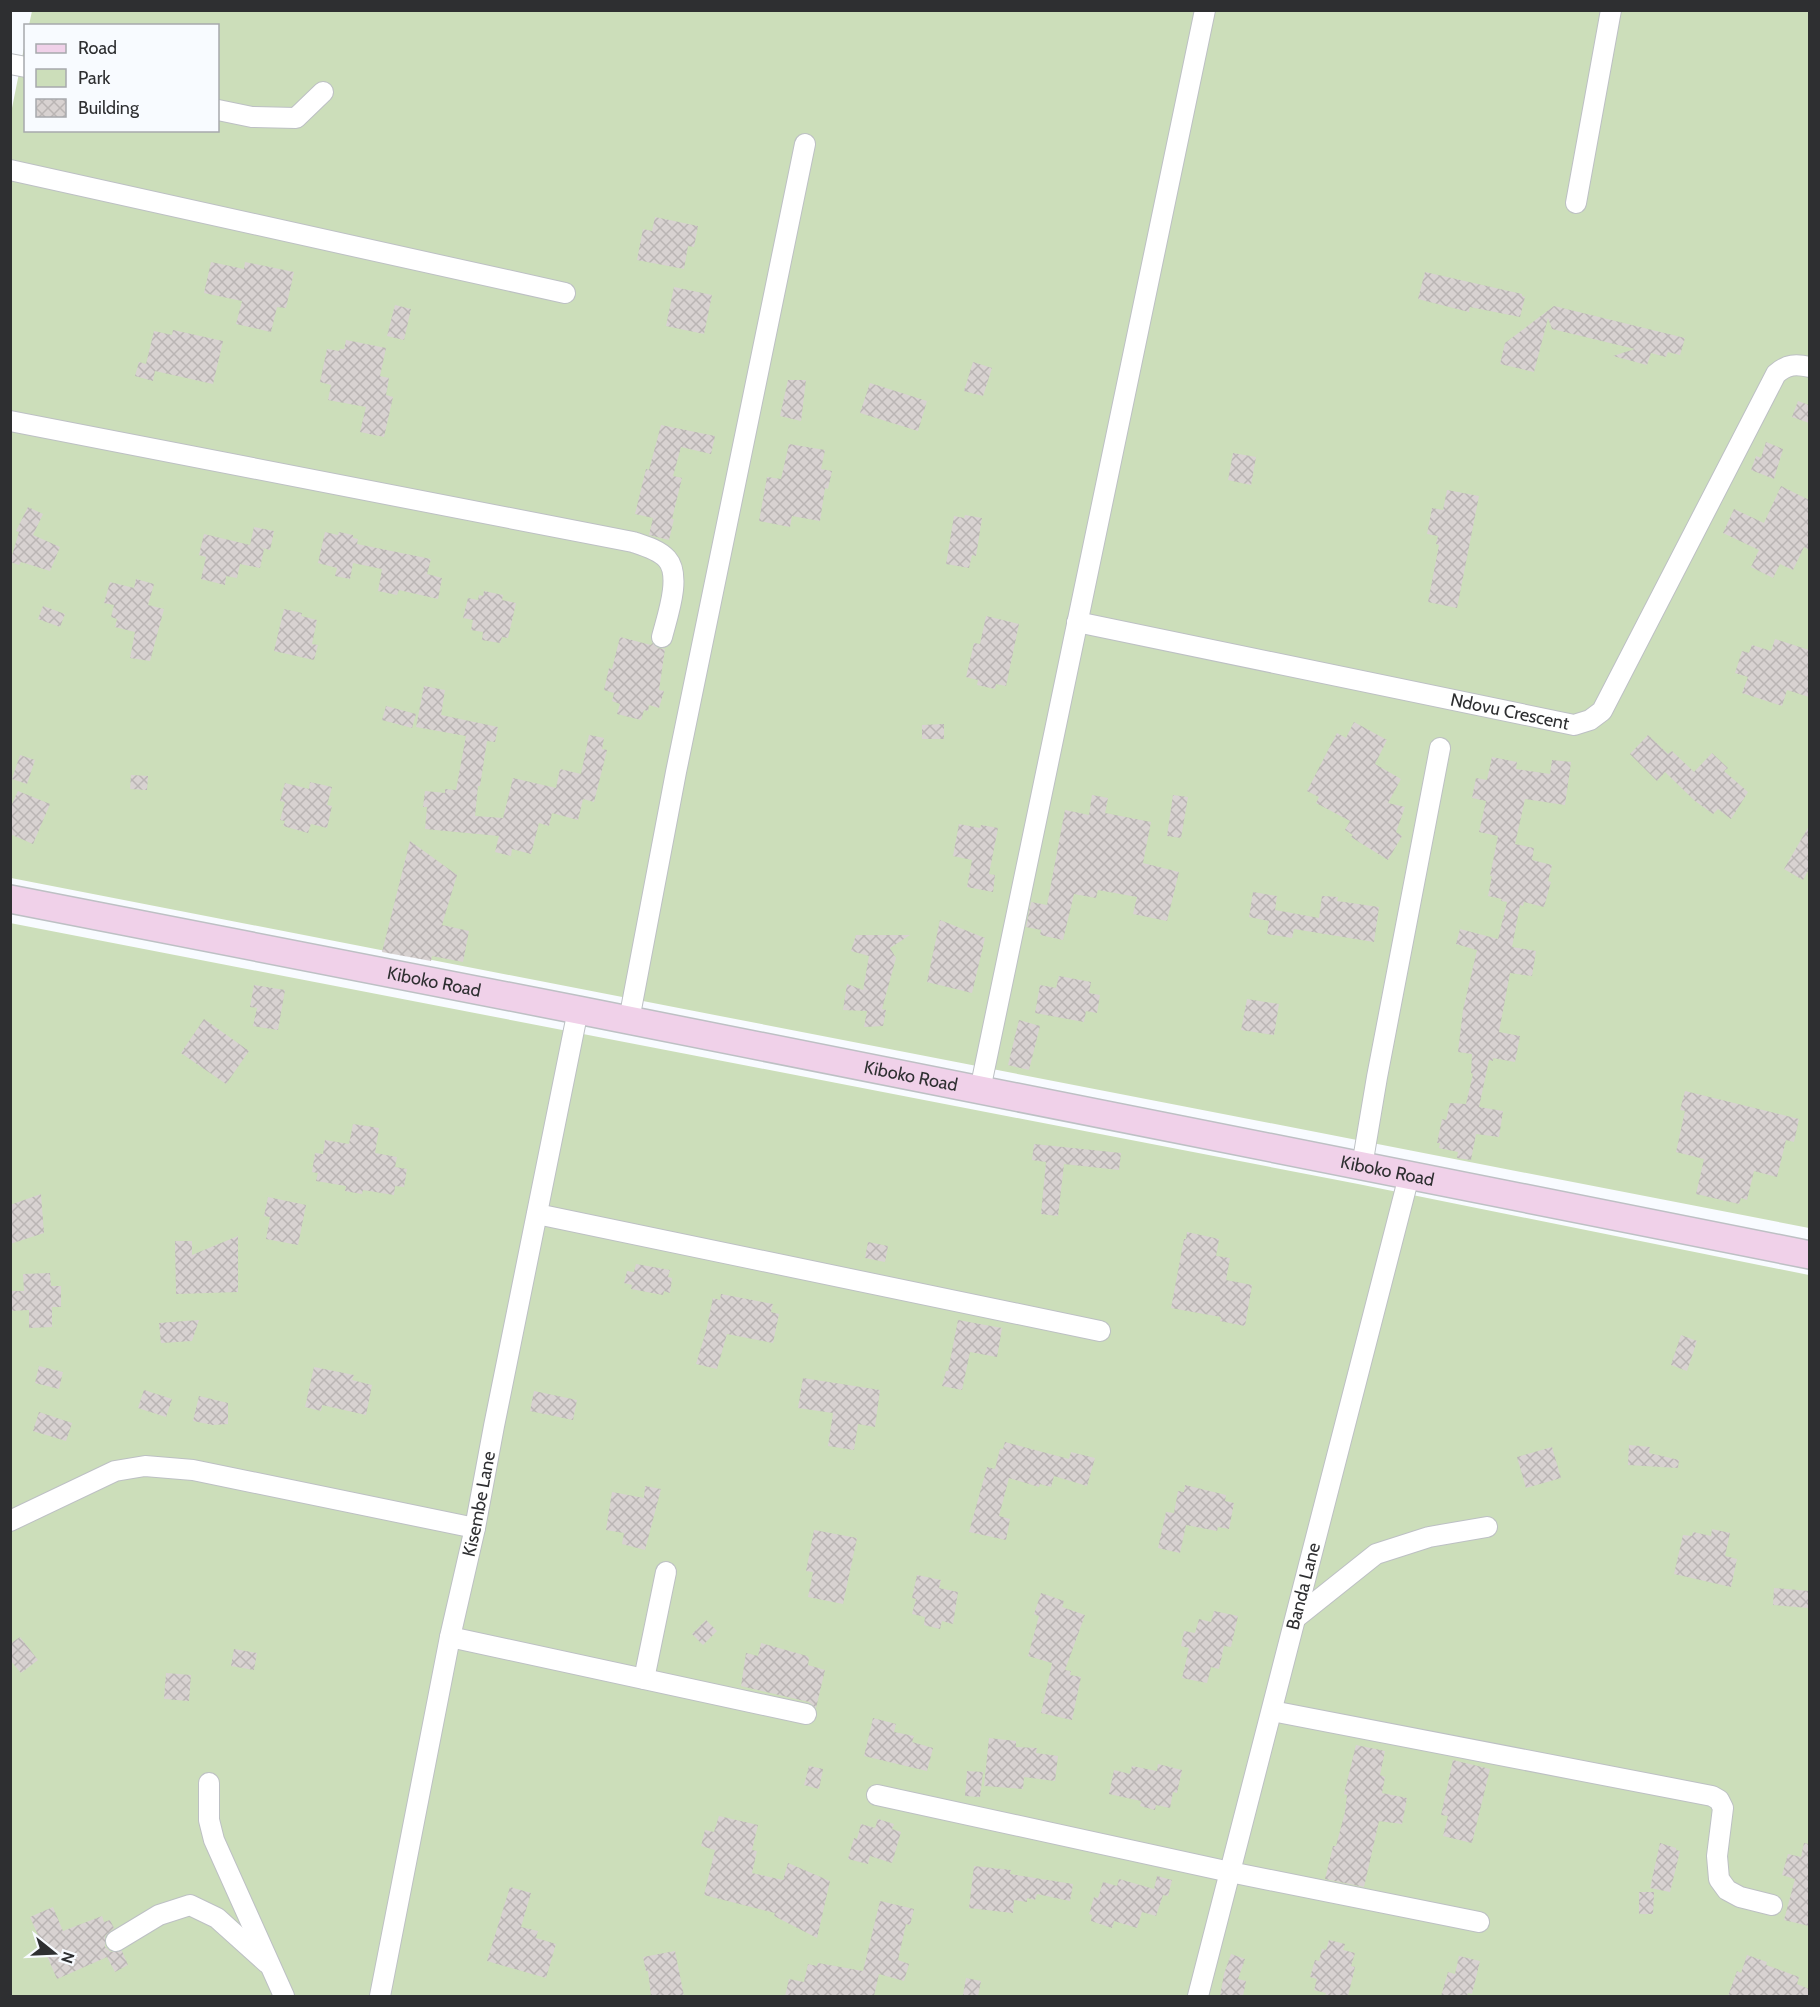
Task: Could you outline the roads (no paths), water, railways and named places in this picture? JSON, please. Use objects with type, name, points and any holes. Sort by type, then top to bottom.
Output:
[{"type":"street","points":[[980,1090],[1205,10]]},
{"type":"street","points":[[1576,203],[1611,10]]},
{"type":"street","points":[[219,110],[252,117],[296,118],[323,92]]},
{"type":"street","points":[[629,1020],[676,772],[805,144]]},
{"type":"street","points":[[10,170],[565,293]]},
{"type":"street","name":"Ndovu Crescent","points":[[1077,622],[1563,723],[1574,725],[1582,723],[1602,711],[1776,374],[1783,367],[1796,364],[1809,367]]},
{"type":"street","points":[[10,421],[633,542],[653,549],[668,560],[675,576],[662,637]]},
{"type":"street","points":[[1362,1166],[1440,748]]},
{"type":"street","name":"Kiboko Road","points":[[10,899],[1809,1255]]},
{"type":"street","name":"Kisembe Lane","points":[[380,1996],[450,1637],[475,1528],[578,1010]]},
{"type":"street","name":"Banda Lane","points":[[1198,1996],[1409,1176]]},
{"type":"street","points":[[537,1214],[1100,1331]]},
{"type":"street","points":[[10,1521],[115,1471],[145,1466],[193,1470],[475,1528]]},
{"type":"street","points":[[1297,1617],[1376,1554],[1429,1537],[1487,1527]]},
{"type":"street","points":[[644,1679],[666,1572]]},
{"type":"street","points":[[450,1637],[806,1714]]},
{"type":"street","points":[[1272,1710],[1713,1796],[1719,1800],[1723,1808],[1717,1856],[1719,1879],[1727,1890],[1740,1897],[1772,1905]]},
{"type":"street","points":[[209,1783],[209,1820],[214,1840],[284,1996]]},
{"type":"street","points":[[877,1795],[1230,1872],[1479,1922]]},
{"type":"street","points":[[116,1941],[159,1915],[190,1905],[216,1917],[271,1966]]}]
